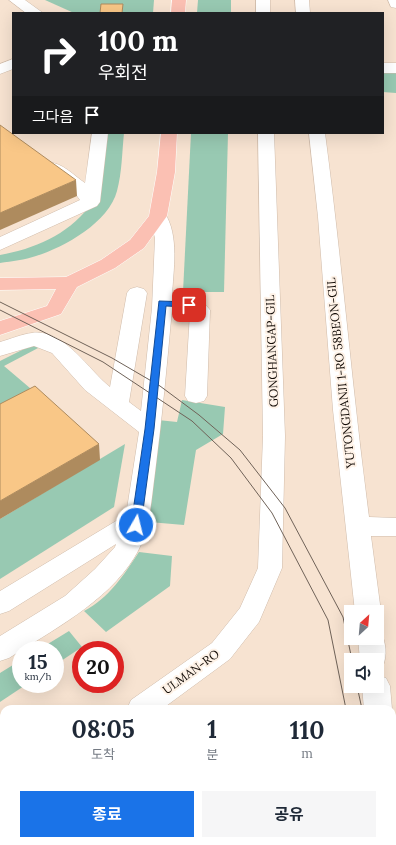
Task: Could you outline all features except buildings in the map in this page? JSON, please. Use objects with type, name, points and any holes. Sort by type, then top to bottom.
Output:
[{"type":"main road","points":[[178,12],[179,0]]},
{"type":"main road","points":[[3,286],[70,283],[108,264],[137,244],[158,216],[166,172],[169,134]]},
{"type":"main road","points":[[0,328],[54,310],[70,283]]},
{"type":"street","points":[[262,0],[263,12]]},
{"type":"street","points":[[302,0],[303,12]]},
{"type":"street","points":[[395,0],[396,4]]},
{"type":"street","points":[[11,6],[32,12]]},
{"type":"street","points":[[0,69],[12,64]]},
{"type":"street","points":[[384,68],[396,68]]},
{"type":"street","points":[[91,202],[100,134]]},
{"type":"street","name":"GONGHANGAP-GIL","points":[[266,134],[274,436],[270,568]]},
{"type":"street","name":"YUTONGDANJI 1-RO 58BEON-GIL","points":[[317,134],[327,218],[344,410],[367,605]]},
{"type":"street","points":[[36,156],[81,189],[91,202]]},
{"type":"street","points":[[0,244],[91,202]]},
{"type":"street","points":[[0,650],[74,603],[104,576],[125,552],[136,520],[150,429],[162,303],[164,238],[158,216]]},
{"type":"street","points":[[118,404],[137,292]]},
{"type":"street","points":[[162,303],[195,306],[200,310],[196,396]]},
{"type":"street","points":[[0,349],[34,339],[45,341],[58,348],[93,385],[150,429]]},
{"type":"street","points":[[0,604],[136,520]]},
{"type":"street","points":[[358,526],[396,527]]},
{"type":"street","name":"ULMAN-RO","points":[[147,705],[221,651],[250,614],[270,568]]},
{"type":"street","points":[[377,693],[378,705]]},
{"type":"green space","points":[[45,0],[154,0],[153,12],[72,12]]},
{"type":"green space","points":[[198,0],[231,0],[231,12],[197,12]]},
{"type":"green space","points":[[384,71],[396,71],[396,93],[384,92]]},
{"type":"green space","points":[[105,134],[124,134],[121,170],[117,191],[105,213],[96,223],[72,240],[47,252],[32,257],[0,263],[0,255],[25,249],[49,239],[71,225],[89,207]]},
{"type":"green space","points":[[191,134],[228,134],[224,292],[183,292]]},
{"type":"green space","points":[[36,343],[40,347],[4,366],[37,394],[0,423],[0,361]]},
{"type":"green space","points":[[182,400],[225,407],[223,434],[196,450],[184,525],[149,522],[158,420],[177,422]]},
{"type":"green space","points":[[125,444],[114,507],[0,579],[0,519]]},
{"type":"green space","points":[[139,552],[172,556],[170,586],[106,632],[84,611],[101,600],[108,593],[122,577]]},
{"type":"green space","points":[[69,631],[77,641],[72,641],[72,654],[64,659],[64,641],[53,641]]},
{"type":"green space","points":[[12,666],[12,693],[14,693],[0,702],[0,673]]},
{"type":"tram line","points":[[0,302],[112,358],[160,386],[199,415],[240,450],[285,508],[343,617],[351,653]]},
{"type":"tram line","points":[[0,310],[103,362],[192,421],[231,458],[272,513],[328,620],[345,705]]},
{"type":"tram line","points":[[359,693],[361,705]]},
{"type":"route","points":[[136,525],[150,429],[162,303],[189,305]]}]
